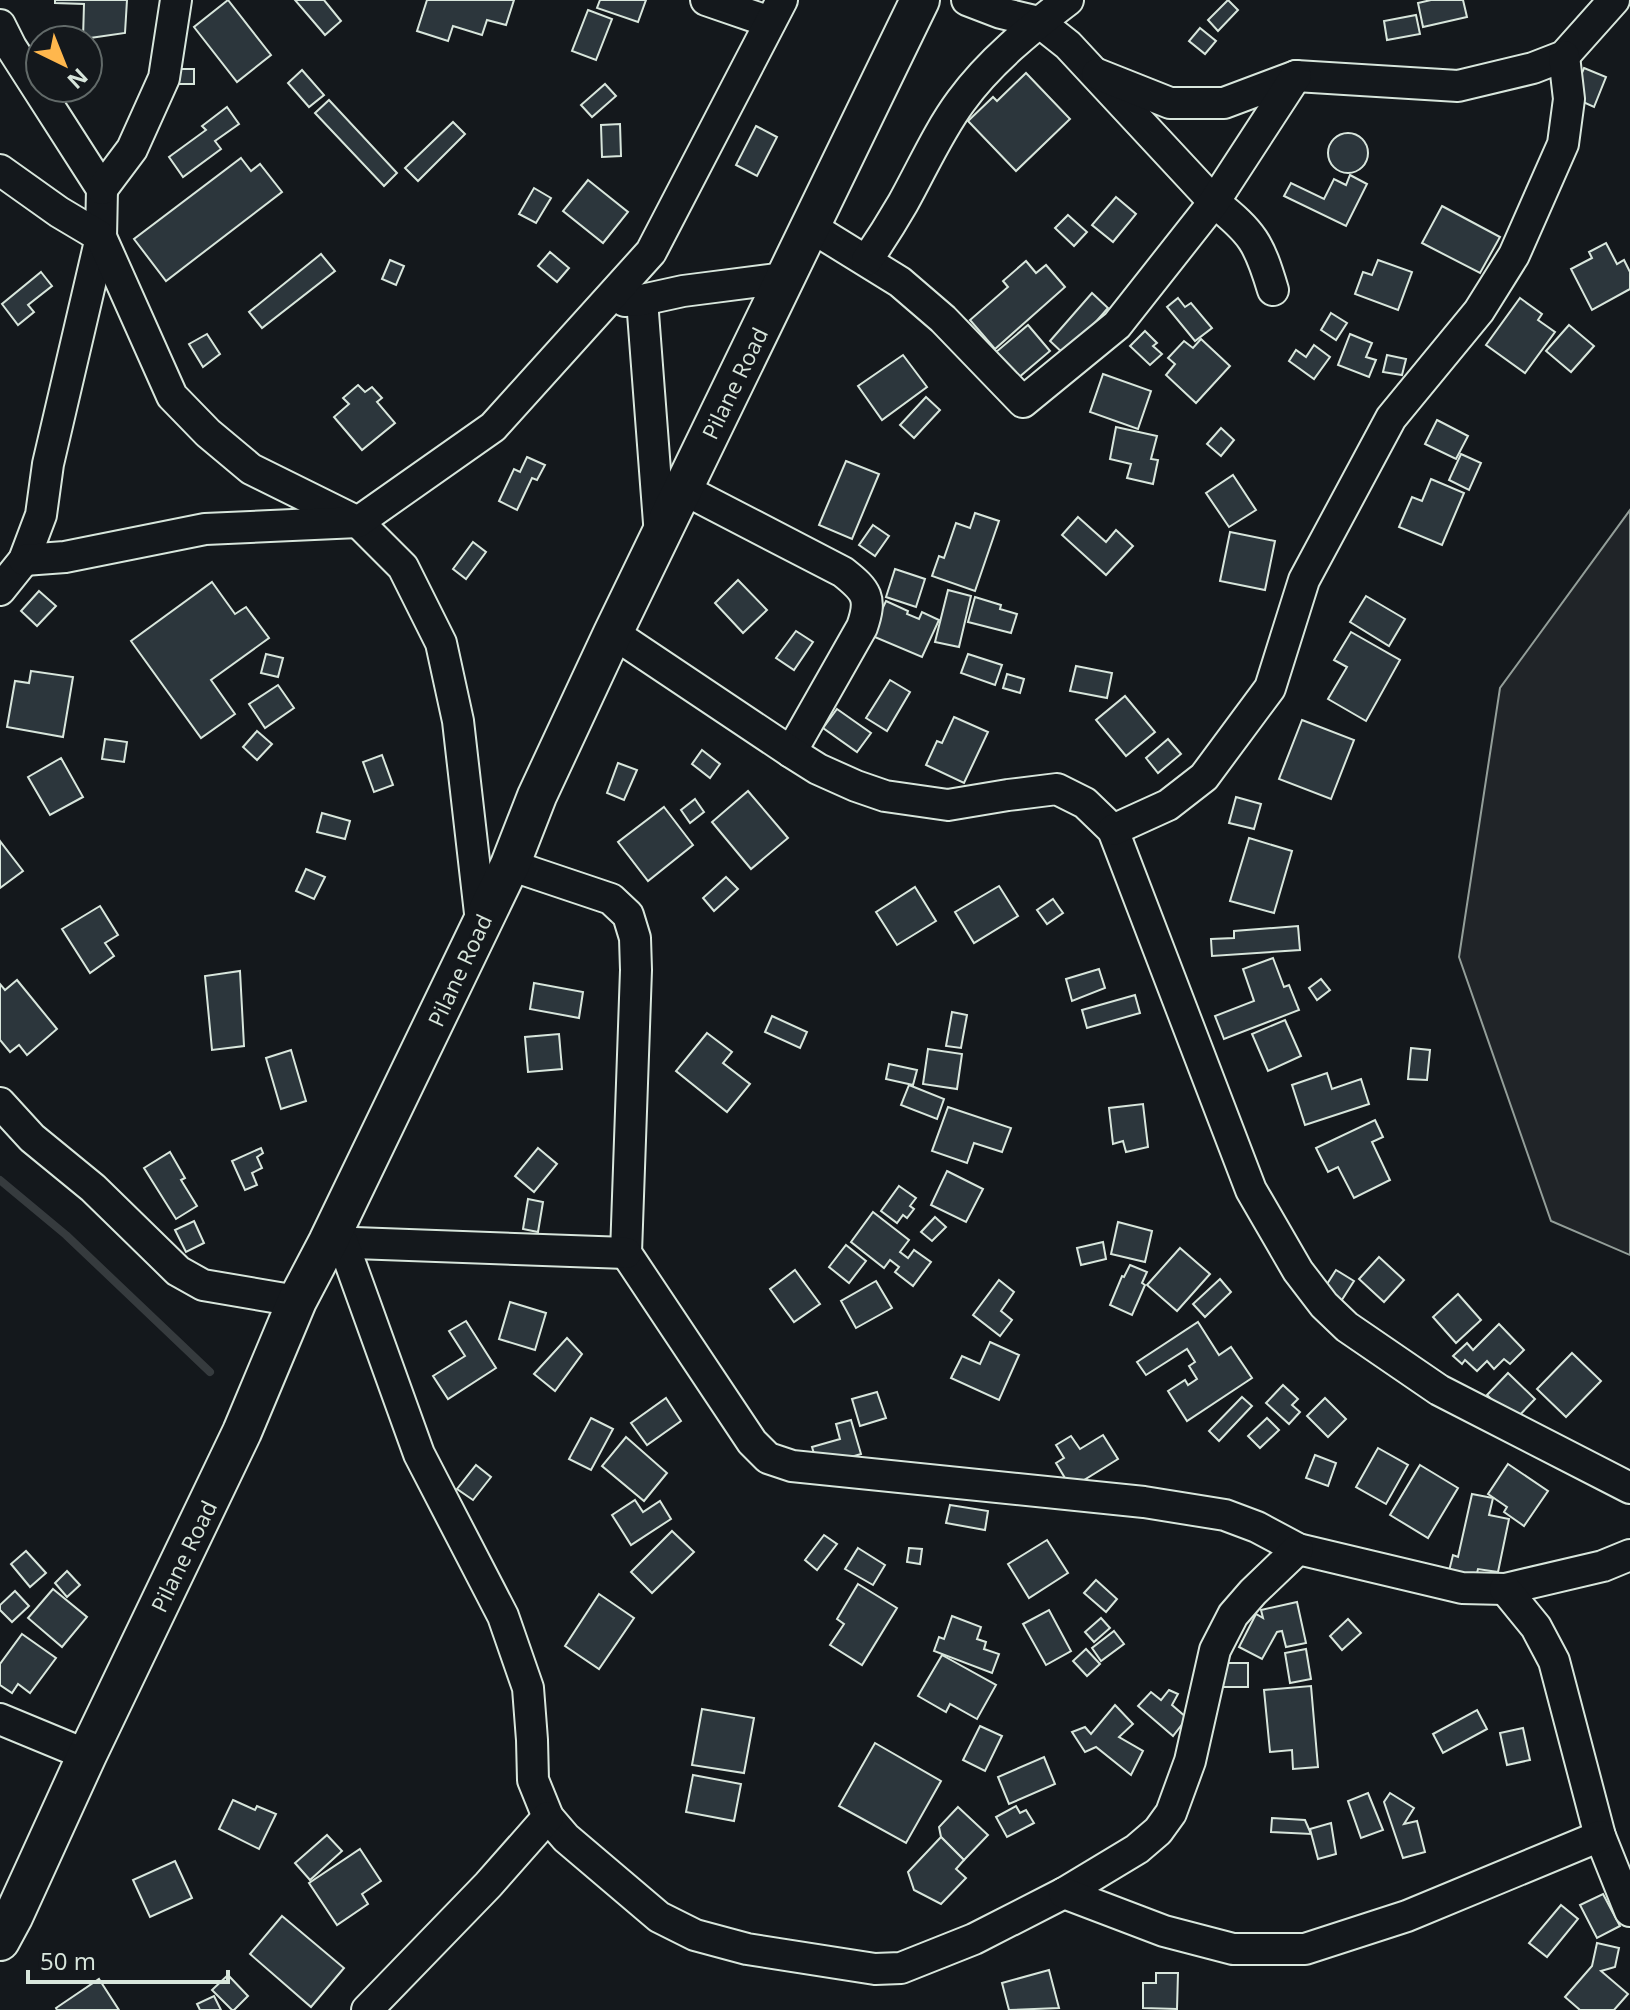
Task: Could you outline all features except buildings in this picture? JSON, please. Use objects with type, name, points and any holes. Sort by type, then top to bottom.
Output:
[{"type":"main road","name":"Pilane Road","points":[[0,1941],[242,1432],[297,1301],[335,1243],[510,865],[537,796],[613,633],[920,0]]},
{"type":"street","points":[[102,189],[132,149],[164,78],[176,0]]},
{"type":"street","points":[[24,560],[65,557],[205,529],[358,522],[493,427],[651,252],[776,11],[706,0]]},
{"type":"street","points":[[967,0],[1001,13],[1039,22],[1068,45],[1214,202],[1251,236],[1262,255],[1273,290]]},
{"type":"street","points":[[867,260],[961,101],[984,73],[1039,22],[1068,0]]},
{"type":"street","points":[[1097,74],[1170,103],[1224,103],[1296,76],[1458,86],[1533,68],[1564,56],[1614,0]]},
{"type":"street","points":[[0,25],[102,189],[101,237],[48,464],[41,515],[24,560],[0,590]]},
{"type":"street","points":[[1113,830],[1168,805],[1204,777],[1270,688],[1304,580],[1391,418],[1479,311],[1514,255],[1563,144],[1569,99],[1564,56]]},
{"type":"street","points":[[811,227],[900,282],[943,319],[1023,402],[1117,325],[1214,202],[1296,76]]},
{"type":"street","points":[[0,170],[101,237],[172,396],[208,433],[251,469],[358,522],[403,567],[441,643],[458,721],[481,922]]},
{"type":"street","points":[[607,303],[785,278]]},
{"type":"street","points":[[642,300],[660,536]]},
{"type":"street","points":[[683,489],[843,572],[865,593],[869,608],[862,627],[791,752]]},
{"type":"street","points":[[613,633],[818,769],[856,786],[885,796],[948,805],[1057,789],[1085,803],[1113,830],[1251,1190],[1298,1271],[1324,1305],[1347,1327],[1439,1390],[1630,1488]]},
{"type":"street","points":[[510,865],[611,899],[628,915],[635,938],[626,1253],[752,1442],[768,1458],[792,1466],[1144,1502],[1225,1515],[1257,1527],[1298,1549],[1462,1588],[1505,1589],[1603,1566],[1630,1555]]},
{"type":"street","points":[[0,1103],[32,1138],[93,1188],[178,1271],[203,1285],[297,1301]]},
{"type":"street","points":[[626,1253],[335,1243],[419,1454],[503,1616],[528,1688],[533,1780],[548,1817],[566,1838],[659,1917],[695,1935],[747,1949],[875,1969],[901,1968],[974,1939],[1064,1893],[1137,1849],[1158,1831],[1171,1813],[1190,1761],[1215,1650],[1233,1615],[1298,1549]]},
{"type":"street","points":[[1505,1589],[1536,1627],[1554,1661],[1600,1836],[1630,1911]]},
{"type":"street","points":[[0,1719],[87,1755]]},
{"type":"street","points":[[367,2010],[488,1885],[548,1817]]},
{"type":"street","points":[[1064,1893],[1164,1931],[1233,1949],[1305,1949],[1407,1916],[1600,1836]]},
{"type":"shaded area","points":[[1630,510],[1630,1255],[1551,1221],[1459,957],[1500,688]]},
{"type":"waterway","points":[[0,1180],[66,1235],[210,1372]]}]
